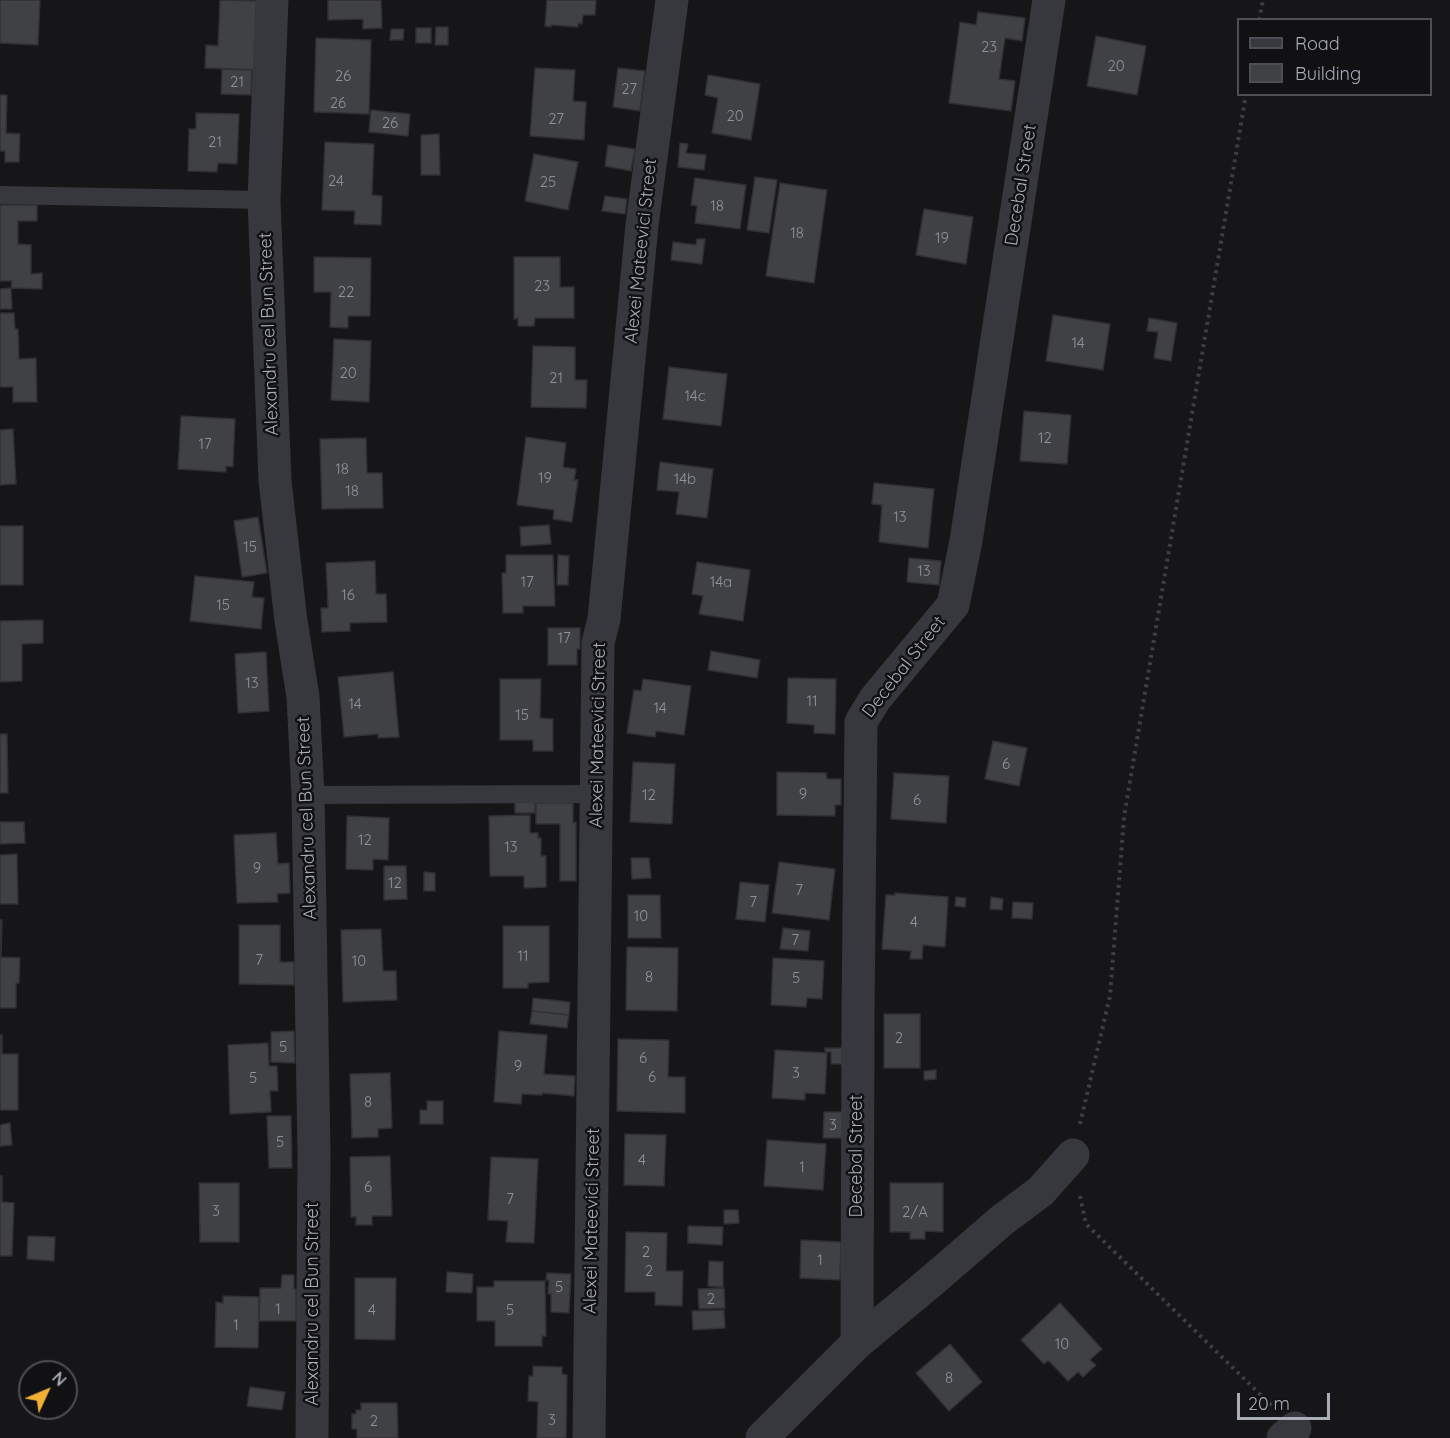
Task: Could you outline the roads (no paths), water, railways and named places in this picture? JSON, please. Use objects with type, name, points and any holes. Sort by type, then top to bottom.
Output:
[{"type":"street","name":"Alexandru cel Bun Street","points":[[272,0],[264,200],[275,481],[291,621],[303,697],[309,795],[314,1153],[312,1438]]},
{"type":"street","name":"Alexei Mateevici Street","points":[[589,1438],[598,643],[604,619],[642,225],[672,0]]},
{"type":"street","name":"Decebal Street","points":[[857,1343],[861,722],[875,699],[953,605],[966,541],[1049,0]]},
{"type":"street","points":[[762,1438],[857,1343],[1001,1221],[1041,1191],[1073,1155]]},
{"type":"lane","points":[[0,195],[264,200]]},
{"type":"lane","points":[[309,795],[596,794]]}]
